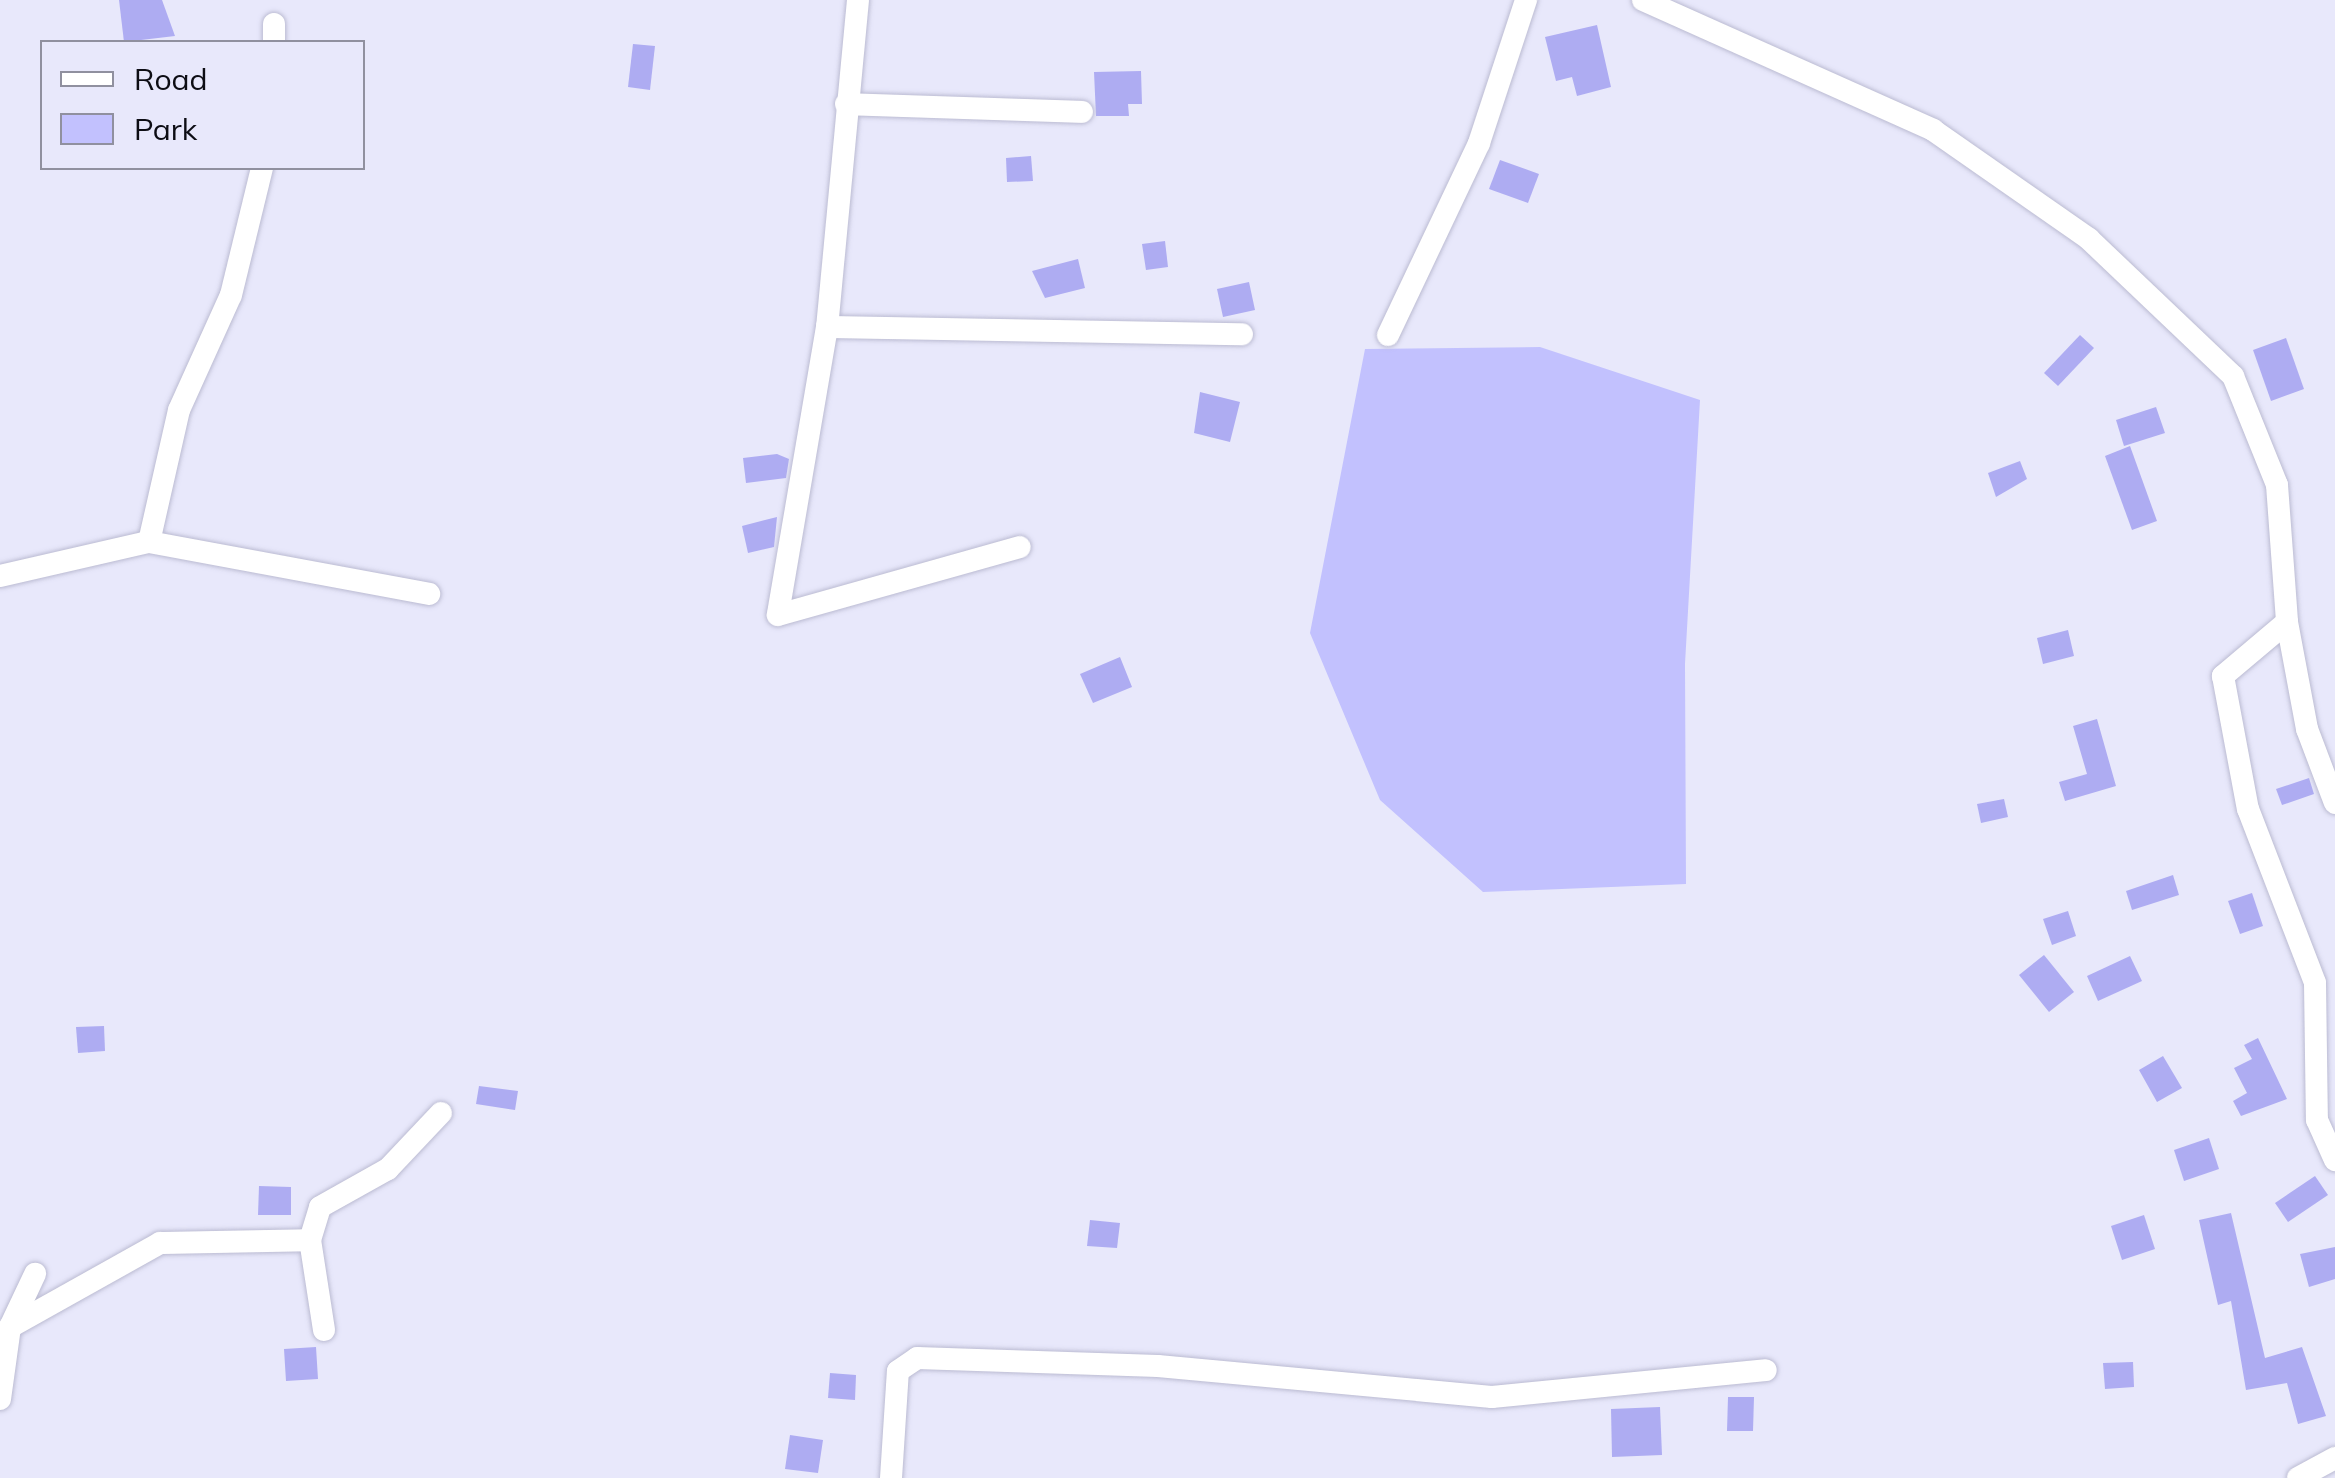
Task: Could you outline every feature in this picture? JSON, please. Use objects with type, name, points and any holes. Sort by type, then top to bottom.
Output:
[{"type":"street","points":[[858,0],[827,327],[778,615],[1020,547]]},
{"type":"street","points":[[1388,335],[1479,143],[1526,0]]},
{"type":"street","points":[[1643,0],[1933,130],[2089,240],[2234,376],[2277,485],[2287,622],[2306,730],[2335,803]]},
{"type":"street","points":[[846,104],[1082,112]]},
{"type":"street","points":[[149,542],[180,410],[232,295],[262,170]]},
{"type":"street","points":[[827,327],[1242,334]]},
{"type":"street","points":[[0,576],[149,542],[429,594]]},
{"type":"street","points":[[2287,622],[2223,676],[2248,809],[2315,983],[2316,1120],[2335,1160]]},
{"type":"street","points":[[324,1330],[310,1240],[320,1207],[388,1169],[441,1113]]},
{"type":"street","points":[[10,1328],[160,1243],[310,1240]]},
{"type":"street","points":[[0,1399],[10,1328],[35,1274]]},
{"type":"street","points":[[891,1478],[898,1371],[916,1358],[1158,1366],[1492,1397],[1766,1370]]},
{"type":"street","points":[[2298,1478],[2335,1458]]},
{"type":"green space","points":[[1540,347],[1700,400],[1685,664],[1686,884],[1483,892],[1380,800],[1310,633],[1365,349]]},
{"type":"building","points":[[119,0],[162,0],[175,36],[124,40]]},
{"type":"building","points":[[1597,25],[1611,87],[1577,96],[1572,77],[1556,81],[1545,37]]},
{"type":"building","points":[[633,44],[655,46],[650,90],[628,87]]},
{"type":"building","points":[[1141,71],[1142,104],[1128,104],[1129,116],[1096,116],[1094,72]]},
{"type":"building","points":[[1031,156],[1033,181],[1007,182],[1006,158]]},
{"type":"building","points":[[1500,160],[1539,174],[1528,203],[1489,189]]},
{"type":"building","points":[[1165,241],[1168,267],[1146,270],[1142,244]]},
{"type":"building","points":[[1078,259],[1085,288],[1045,298],[1032,271]]},
{"type":"building","points":[[1249,282],[1255,310],[1223,317],[1217,289]]},
{"type":"building","points":[[2080,335],[2094,348],[2058,386],[2044,373]]},
{"type":"building","points":[[2286,338],[2304,389],[2271,401],[2253,350]]},
{"type":"building","points":[[1200,392],[1240,402],[1230,442],[1194,433]]},
{"type":"building","points":[[2156,407],[2165,433],[2124,446],[2116,420]]},
{"type":"building","points":[[2130,446],[2157,521],[2132,530],[2105,456]]},
{"type":"building","points":[[777,454],[789,459],[786,478],[746,483],[743,458]]},
{"type":"building","points":[[2020,461],[2027,479],[1996,497],[1988,473]]},
{"type":"building","points":[[777,517],[774,547],[748,553],[742,526]]},
{"type":"building","points":[[2068,630],[2074,656],[2043,664],[2037,638]]},
{"type":"building","points":[[1120,657],[1132,687],[1093,703],[1080,674]]},
{"type":"building","points":[[2097,719],[2116,786],[2065,801],[2059,782],[2087,774],[2073,726]]},
{"type":"building","points":[[2309,778],[2314,794],[2282,805],[2276,789]]},
{"type":"building","points":[[2004,799],[2008,817],[1981,823],[1977,804]]},
{"type":"building","points":[[2173,875],[2179,895],[2132,910],[2126,891]]},
{"type":"building","points":[[2252,893],[2263,926],[2240,934],[2228,901]]},
{"type":"building","points":[[2068,911],[2076,936],[2052,945],[2043,919]]},
{"type":"building","points":[[2044,955],[2074,992],[2049,1012],[2019,975]]},
{"type":"building","points":[[2130,956],[2142,981],[2098,1001],[2087,976]]},
{"type":"building","points":[[104,1026],[105,1051],[78,1053],[76,1027]]},
{"type":"building","points":[[2258,1038],[2287,1099],[2241,1116],[2233,1101],[2247,1093],[2234,1068],[2252,1059],[2244,1045]]},
{"type":"building","points":[[2163,1056],[2182,1088],[2157,1102],[2139,1070]]},
{"type":"building","points":[[479,1086],[518,1091],[515,1110],[476,1104]]},
{"type":"building","points":[[2209,1138],[2219,1169],[2184,1181],[2174,1150]]},
{"type":"building","points":[[2315,1176],[2328,1195],[2288,1222],[2275,1203]]},
{"type":"building","points":[[259,1186],[291,1187],[291,1215],[258,1215]]},
{"type":"building","points":[[2231,1213],[2265,1358],[2302,1347],[2326,1416],[2298,1424],[2287,1383],[2246,1390],[2231,1301],[2218,1305],[2199,1220]]},
{"type":"building","points":[[2144,1215],[2155,1249],[2122,1260],[2111,1226]]},
{"type":"building","points":[[1090,1220],[1120,1223],[1117,1248],[1087,1246]]},
{"type":"building","points":[[2335,1247],[2335,1279],[2309,1287],[2300,1254]]},
{"type":"building","points":[[316,1347],[318,1379],[286,1381],[284,1349]]},
{"type":"building","points":[[2133,1362],[2134,1387],[2105,1389],[2103,1363]]},
{"type":"building","points":[[830,1373],[856,1375],[855,1400],[828,1398]]},
{"type":"building","points":[[1728,1397],[1754,1397],[1753,1431],[1727,1431]]},
{"type":"building","points":[[1660,1407],[1662,1455],[1612,1457],[1611,1409]]},
{"type":"building","points":[[790,1435],[823,1440],[818,1473],[785,1469]]}]
